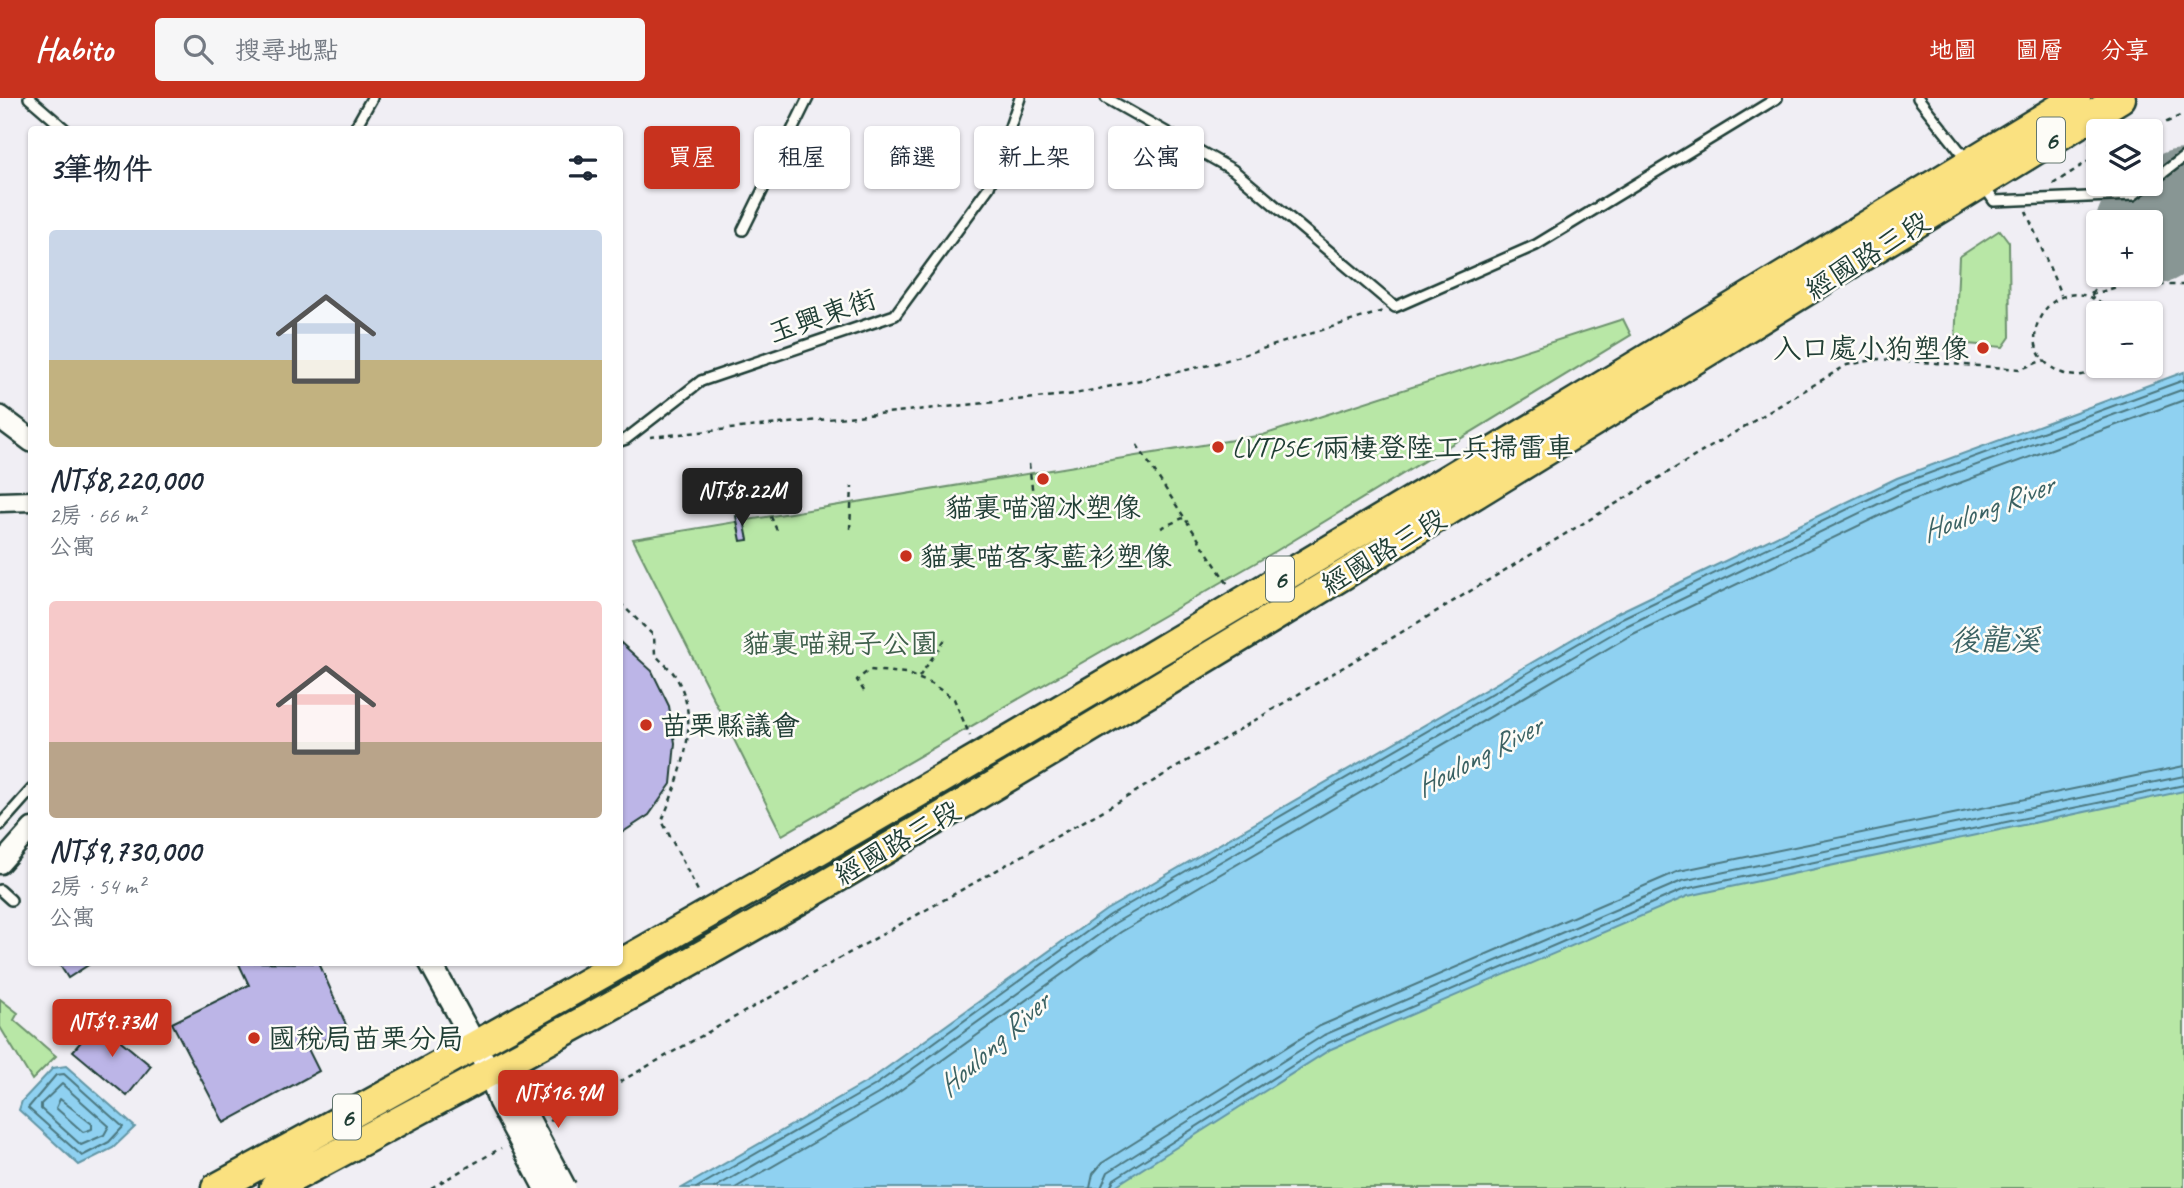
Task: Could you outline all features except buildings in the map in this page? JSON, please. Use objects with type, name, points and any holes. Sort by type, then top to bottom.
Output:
[{"type":"main road","name":"經國路三段","points":[[490,1072],[853,869],[1146,695],[1975,173],[2076,98]]},
{"type":"main road","name":"經國路三段","points":[[623,963],[1975,173],[2121,98]]},
{"type":"main road","name":"經國路三段","points":[[476,1045],[618,966]]},
{"type":"main road","name":"6","points":[[216,1188],[476,1045]]},
{"type":"main road","name":"6","points":[[274,1188],[490,1072]]},
{"type":"street","points":[[0,417],[28,439]]},
{"type":"street","points":[[0,502],[28,501]]},
{"type":"street","points":[[0,864],[28,832]]},
{"type":"street","points":[[432,966],[490,1072],[565,1188]]},
{"type":"street","points":[[506,1097],[545,1188]]},
{"type":"lane","points":[[29,98],[61,126]]},
{"type":"lane","points":[[356,126],[372,98]]},
{"type":"lane","points":[[743,230],[808,98]]},
{"type":"lane","name":"玉興東街","points":[[623,440],[701,381],[895,315],[989,187],[1020,98]]},
{"type":"lane","points":[[1106,98],[1233,170],[1395,307],[1536,245],[1777,98]]},
{"type":"lane","points":[[1918,98],[1994,201],[2100,196]]},
{"type":"lane","points":[[2163,173],[2184,158]]},
{"type":"lane","points":[[0,825],[28,794]]},
{"type":"lane","points":[[0,890],[11,900]]},
{"type":"path","points":[[2163,124],[2184,114]]},
{"type":"path","points":[[2033,198],[2086,163]]},
{"type":"path","points":[[2020,198],[2061,297]]},
{"type":"path","points":[[2086,374],[2067,375],[2054,370],[2044,360],[2035,337],[2036,324],[2042,312],[2061,297],[2089,296],[2123,285],[2184,285]]},
{"type":"path","points":[[2089,296],[2097,287]]},
{"type":"path","points":[[2089,296],[2099,301]]},
{"type":"path","points":[[623,440],[1074,394],[1214,364],[1395,307]]},
{"type":"path","points":[[539,1127],[1127,797],[1847,365],[1879,359],[2021,369],[2044,360]]},
{"type":"path","points":[[1137,445],[1230,587]]},
{"type":"path","points":[[1029,464],[1035,511]]},
{"type":"path","points":[[850,529],[852,486]]},
{"type":"path","points":[[763,498],[778,533]]},
{"type":"path","points":[[1161,528],[1185,517]]},
{"type":"path","points":[[623,606],[654,636],[655,654],[672,671],[686,698],[689,730],[662,821],[701,896]]},
{"type":"path","points":[[919,677],[946,638]]},
{"type":"path","points":[[864,691],[857,680],[869,670],[919,677],[954,699],[972,739]]},
{"type":"path","points":[[431,1188],[503,1148]]},
{"type":"green space","points":[[2000,230],[2009,242],[2010,337],[2003,347],[1955,343],[1959,257]]},
{"type":"green space","name":"貓裏喵親子公園","points":[[1623,319],[1631,335],[1276,551],[782,835],[633,539],[1263,435]]},
{"type":"green space","points":[[2184,490],[2184,1188],[940,1188]]},
{"type":"green space","points":[[0,999],[18,1013],[14,1020],[56,1056],[32,1080],[0,1027]]},
{"type":"water","name":"後龍溪","points":[[2184,372],[2184,791],[1688,896],[1331,1049],[1112,1188],[682,1188],[870,1080],[1106,910],[1619,612],[1897,478]]},
{"type":"water","points":[[66,1066],[135,1127],[113,1148],[79,1165],[19,1110],[22,1101],[53,1068]]},
{"type":"runway","points":[[2163,220],[2184,205]]},
{"type":"place","name":"入口處小狗塑像","points":[[1983,348]]},
{"type":"place","name":"LVTP5E1兩棲登陸工兵掃雷車","points":[[1218,447]]},
{"type":"place","name":"貓裏喵溜冰塑像","points":[[1043,479]]},
{"type":"place","name":"貓裏喵客家藍衫塑像","points":[[906,556]]},
{"type":"place","name":"苗栗縣議會","points":[[646,725]]},
{"type":"place","name":"國稅局苗栗分局","points":[[254,1038]]},
{"type":"water label","name":"Houlong River","points":[[1987,508]]},
{"type":"water label","name":"Houlong River","points":[[1478,756]]},
{"type":"water label","name":"Houlong River","points":[[993,1044]]}]
